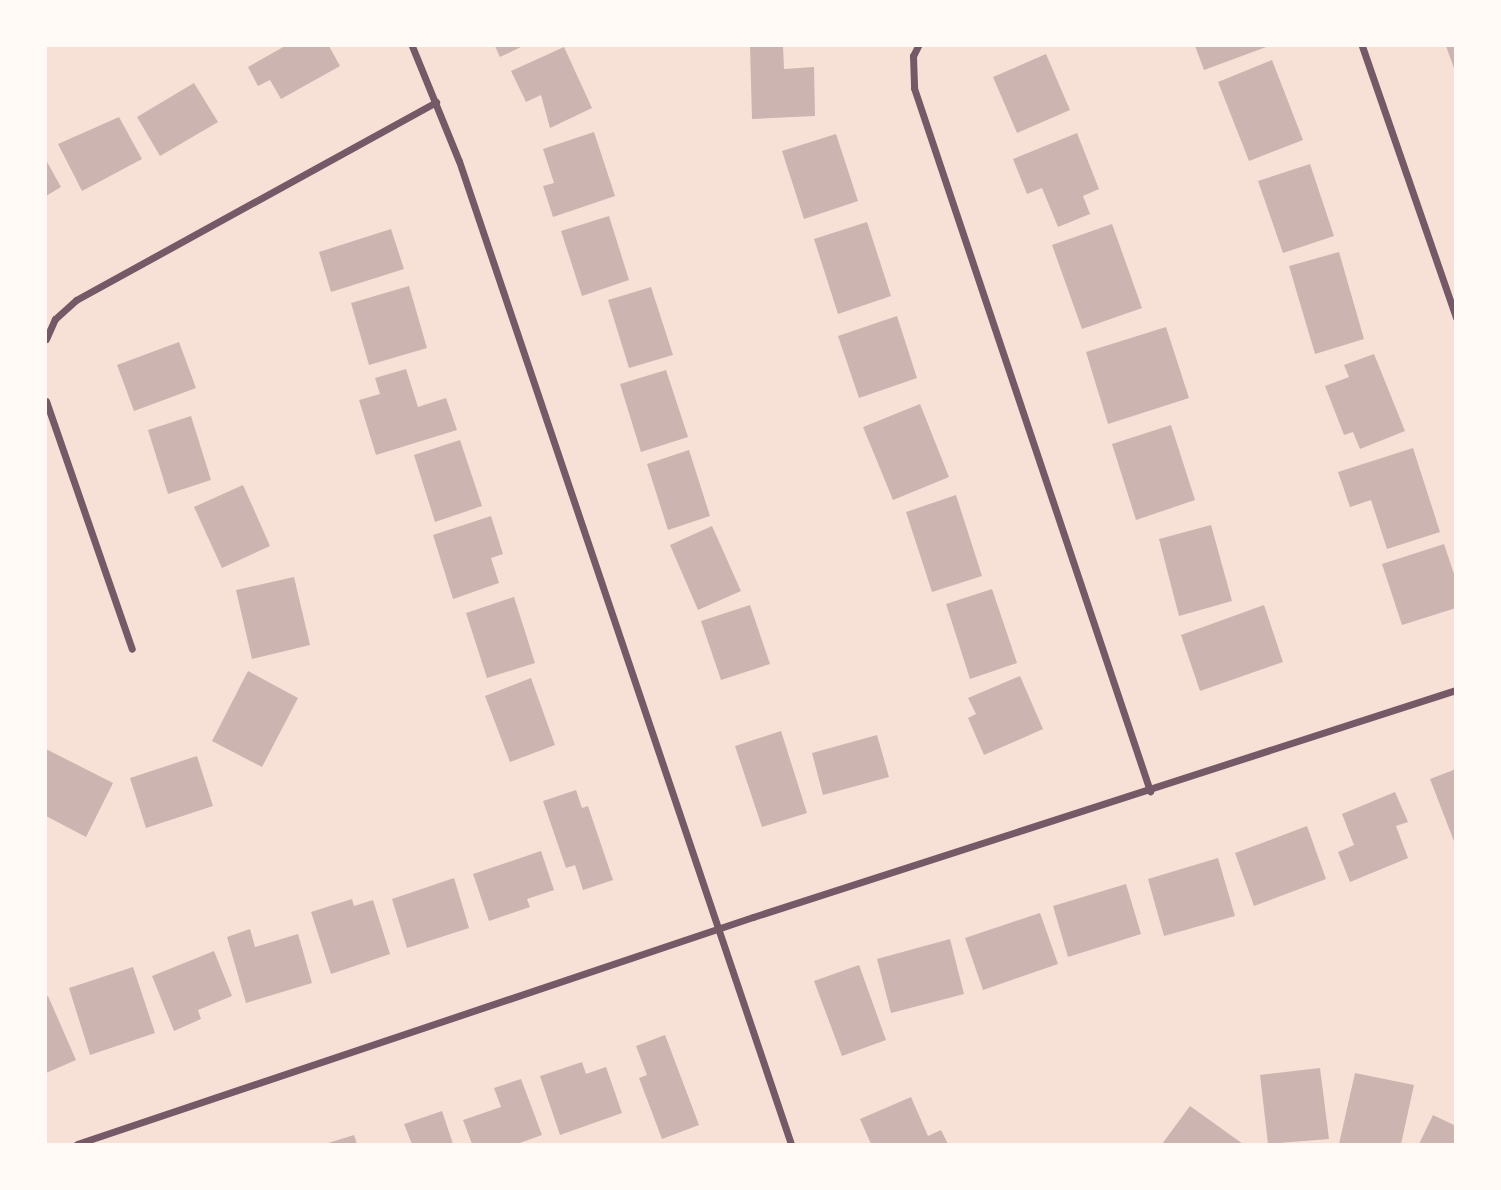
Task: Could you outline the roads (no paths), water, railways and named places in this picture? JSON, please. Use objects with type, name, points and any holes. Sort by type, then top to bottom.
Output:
[{"type":"street","points":[[412,46],[436,102],[792,1144]]},
{"type":"street","points":[[918,46],[913,56],[914,88],[1150,791]]},
{"type":"street","points":[[1362,46],[1455,318]]},
{"type":"street","points":[[46,339],[55,319],[76,300],[436,102]]},
{"type":"street","points":[[46,401],[132,649]]},
{"type":"street","points":[[77,1144],[719,929],[1455,690]]}]
